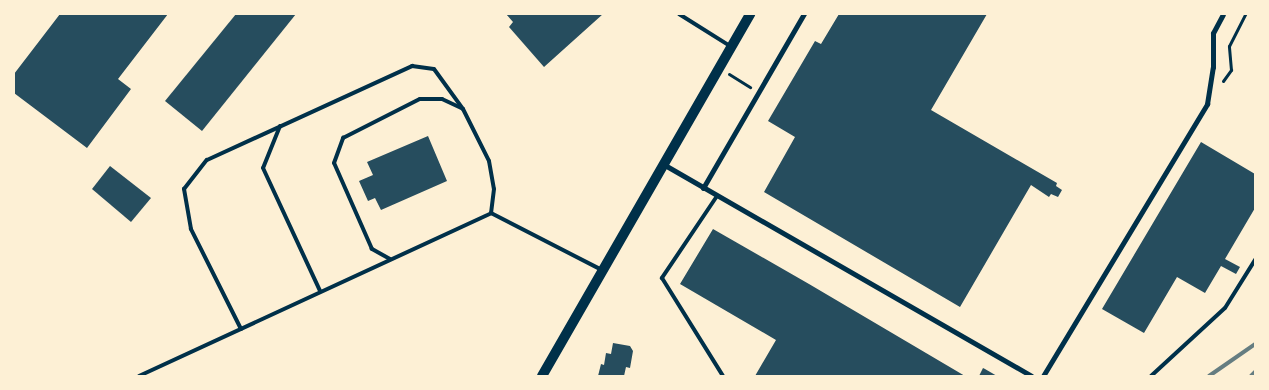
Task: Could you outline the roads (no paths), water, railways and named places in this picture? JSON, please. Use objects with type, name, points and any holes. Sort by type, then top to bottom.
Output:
[{"type":"main road","points":[[542,376],[662,164],[750,14]]},
{"type":"street","points":[[703,188],[804,14]]},
{"type":"street","points":[[1043,376],[1207,104],[1213,66],[1212,33],[1223,14]]},
{"type":"street","points":[[662,164],[1031,376]]},
{"type":"lane","points":[[679,14],[732,47]]},
{"type":"lane","points":[[241,329],[191,229],[184,189],[207,160],[280,126],[412,66],[434,69],[463,110],[489,161],[494,189],[491,213]]},
{"type":"lane","points":[[390,259],[372,249],[334,163],[342,138],[420,99],[442,100],[463,110]]},
{"type":"lane","points":[[280,126],[263,168],[320,292]]},
{"type":"lane","points":[[717,196],[662,278],[723,376]]},
{"type":"lane","points":[[140,376],[491,213]]},
{"type":"lane","points":[[491,213],[602,270]]},
{"type":"lane","points":[[1151,376],[1225,308],[1255,260]]},
{"type":"railway","points":[[1209,376],[1255,344]]},
{"type":"railway","points":[[1251,376],[1255,372]]}]
